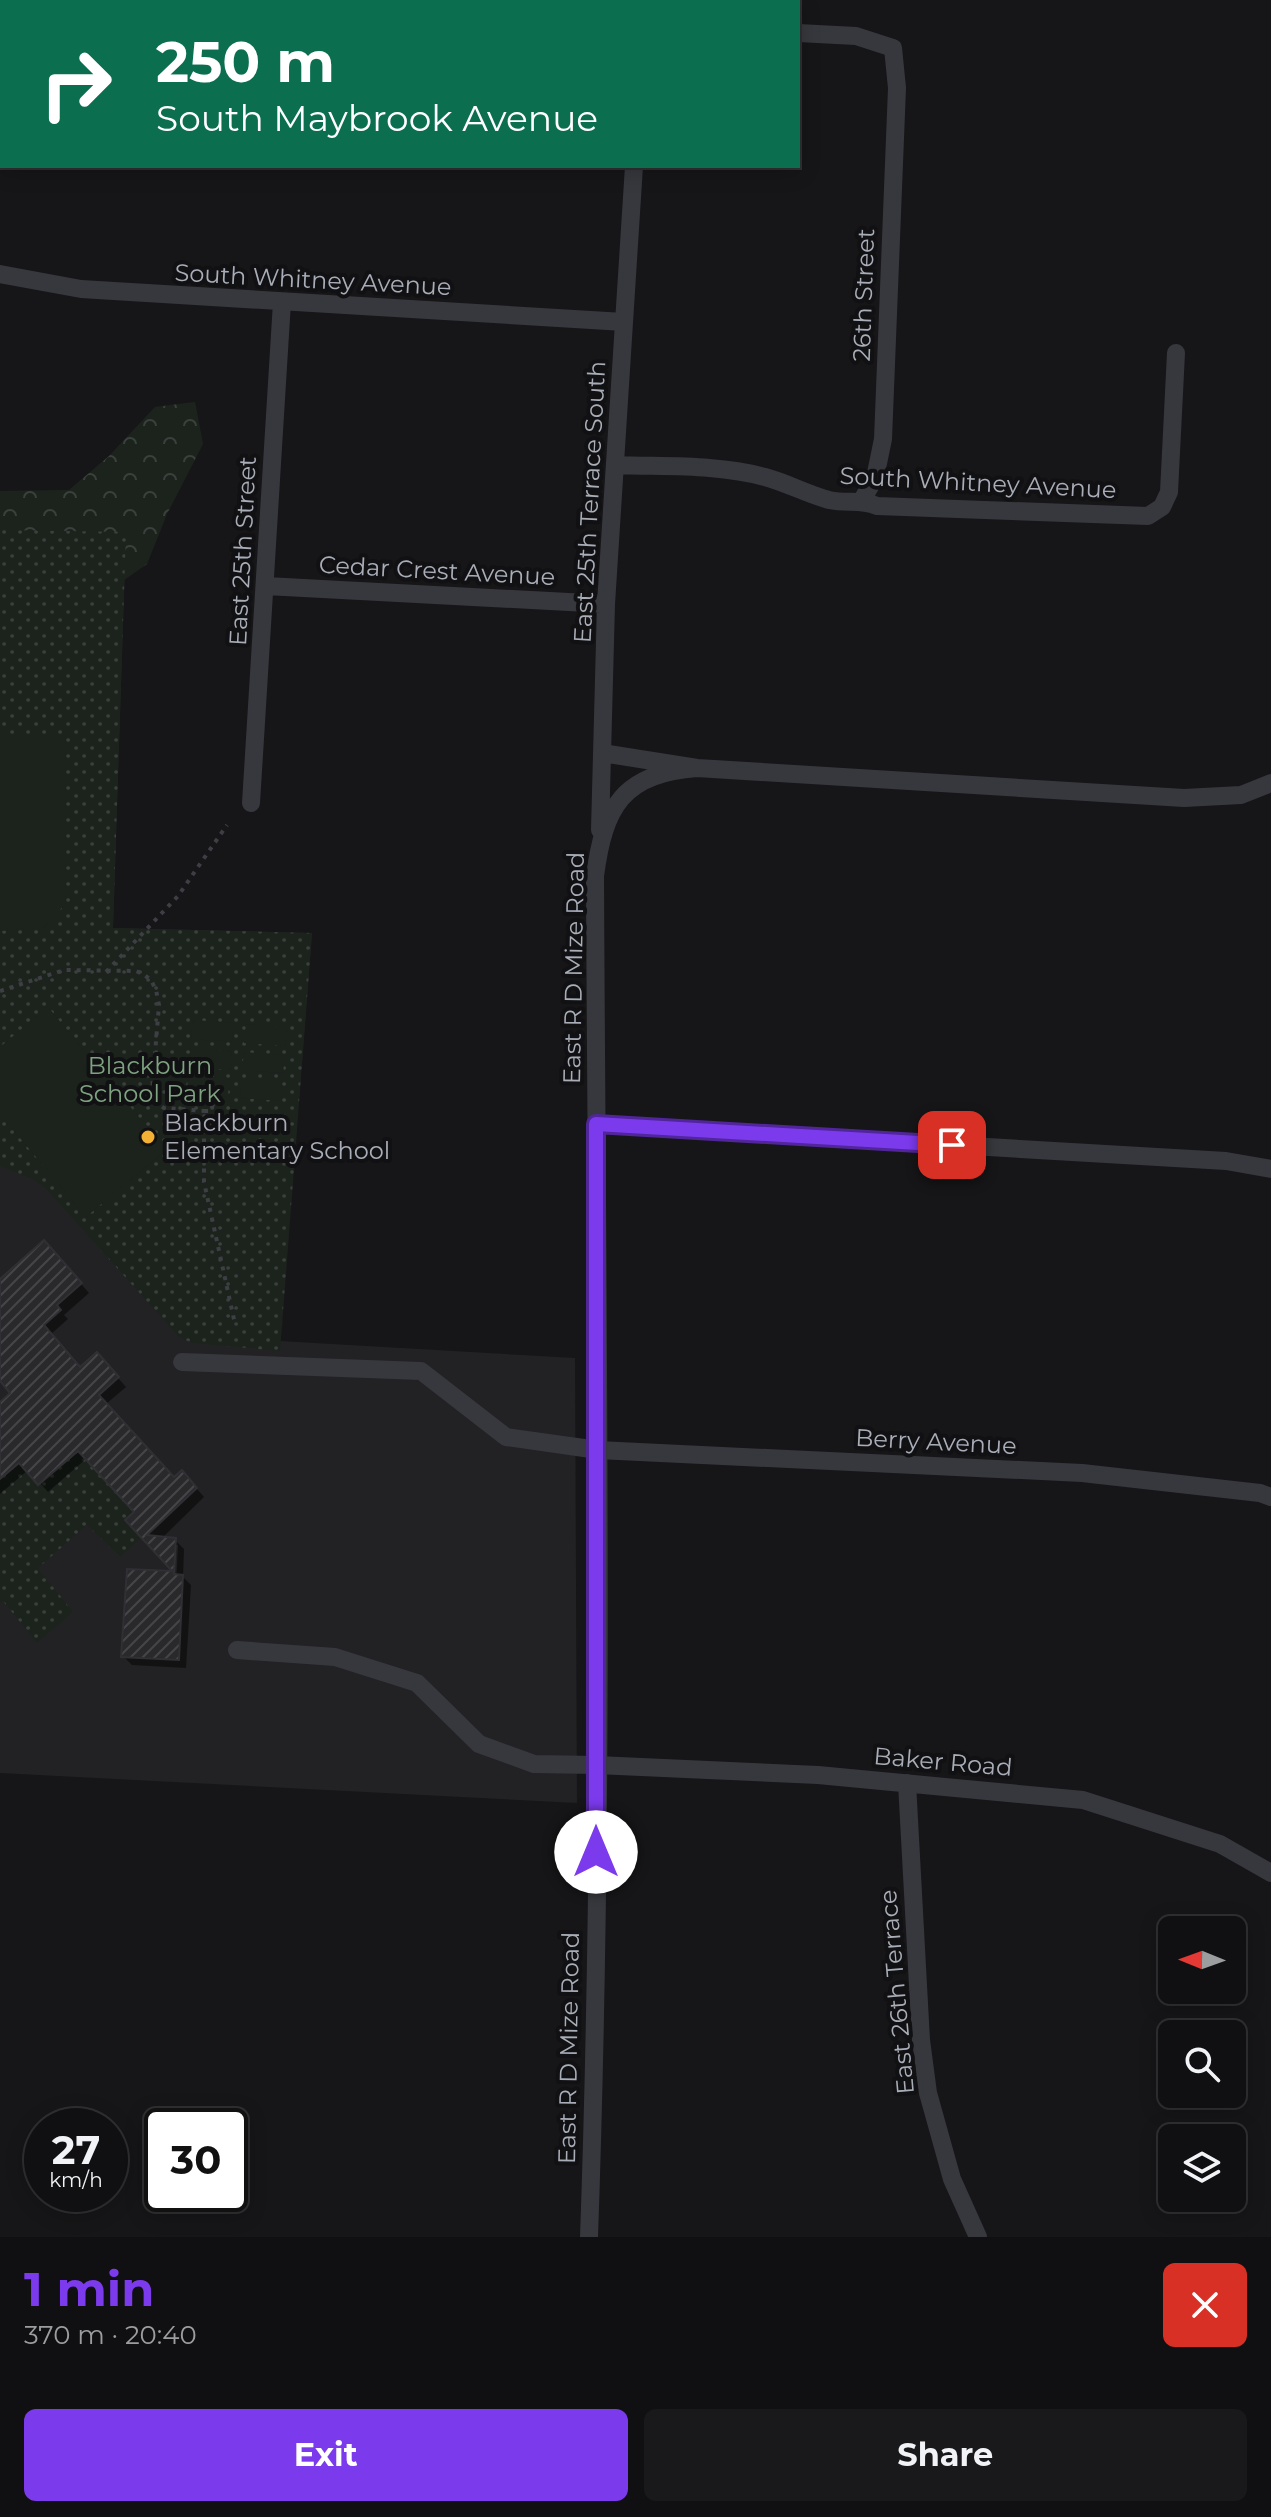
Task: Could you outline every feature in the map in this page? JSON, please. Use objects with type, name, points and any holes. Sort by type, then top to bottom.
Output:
[{"type":"street","name":"26th Street","points":[[800,33],[856,36],[893,48],[897,88],[883,439],[875,478],[862,500]]},
{"type":"street","name":"East 25th Terrace South","points":[[600,841],[606,604],[634,168]]},
{"type":"street","name":"South Whitney Avenue","points":[[0,274],[81,289],[624,322]]},
{"type":"street","name":"East 25th Street","points":[[251,803],[282,302]]},
{"type":"street","name":"South Whitney Avenue","points":[[617,465],[722,470],[764,477],[828,500],[847,503],[862,500],[877,506],[1148,516],[1162,507],[1169,492],[1176,353]]},
{"type":"street","name":"Cedar Crest Avenue","points":[[266,586],[606,604]]},
{"type":"street","name":"East R D Mize Road","points":[[602,753],[697,768],[1184,798],[1241,795],[1271,783]]},
{"type":"street","name":"East R D Mize Road","points":[[589,2237],[594,2086],[597,1765],[595,876],[600,841],[612,811],[627,792],[648,777],[672,770],[697,768]]},
{"type":"street","points":[[596,1124],[1226,1161],[1271,1169]]},
{"type":"street","name":"Berry Avenue","points":[[182,1362],[421,1371],[506,1437],[598,1450],[1082,1473],[1260,1493],[1271,1497]]},
{"type":"street","name":"Baker Road","points":[[237,1650],[335,1657],[417,1683],[479,1744],[534,1764],[818,1775],[1083,1800],[1220,1844],[1271,1873]]},
{"type":"street","name":"East 26th Terrace","points":[[907,1783],[921,2040],[928,2093],[952,2179],[978,2237]]},
{"type":"path","points":[[106,972],[178,896],[227,825]]},
{"type":"path","points":[[0,991],[64,970],[136,971],[151,980],[159,1005],[152,1090],[157,1105],[211,1111],[213,1104]]},
{"type":"path","points":[[204,1111],[204,1182],[235,1324]]},
{"type":"shaded area","name":"Blackburn Elementary School","points":[[0,530],[126,532],[113,928],[312,933],[280,1341],[575,1358],[577,1803],[0,1773]]},
{"type":"green space","points":[[195,402],[203,444],[167,514],[147,564],[107,592],[0,568],[0,491],[69,490],[109,456],[155,407]]},
{"type":"green space","name":"Blackburn School Park","points":[[0,530],[126,532],[113,928],[312,933],[280,1351],[192,1343],[179,1337],[45,1188],[0,1166]]},
{"type":"green space","points":[[0,734],[66,734],[65,904],[45,927],[0,931]]},
{"type":"green space","points":[[48,1007],[166,1150],[86,1217],[0,1114],[0,1047]]},
{"type":"green space","points":[[193,1020],[233,1023],[232,1042],[191,1039]]},
{"type":"green space","points":[[246,1024],[287,1027],[285,1046],[244,1043]]},
{"type":"green space","points":[[191,1048],[231,1051],[230,1070],[189,1067]]},
{"type":"green space","points":[[244,1052],[285,1055],[283,1073],[242,1070]]},
{"type":"green space","points":[[188,1075],[229,1078],[228,1097],[187,1094]]},
{"type":"green space","points":[[242,1079],[282,1082],[281,1101],[240,1098]]},
{"type":"green space","points":[[43,1412],[134,1512],[125,1520],[141,1538],[120,1557],[87,1525],[38,1568],[73,1612],[37,1643],[3,1601],[0,1603],[0,1479],[19,1463],[38,1485],[64,1462]]},
{"type":"building","points":[[44,1240],[82,1283],[57,1305],[61,1310],[44,1325],[80,1367],[97,1352],[119,1377],[99,1395],[174,1477],[182,1470],[197,1488],[147,1535],[176,1538],[174,1574],[183,1575],[179,1660],[121,1657],[127,1569],[172,1571],[125,1520],[134,1512],[78,1451],[38,1485],[19,1463],[0,1479],[0,1402],[10,1393],[0,1381],[0,1279]]},
{"type":"place","name":"Blackburn Elementary School","points":[[148,1137]]},
{"type":"route","points":[[596,1852],[596,1124],[952,1145]]}]
